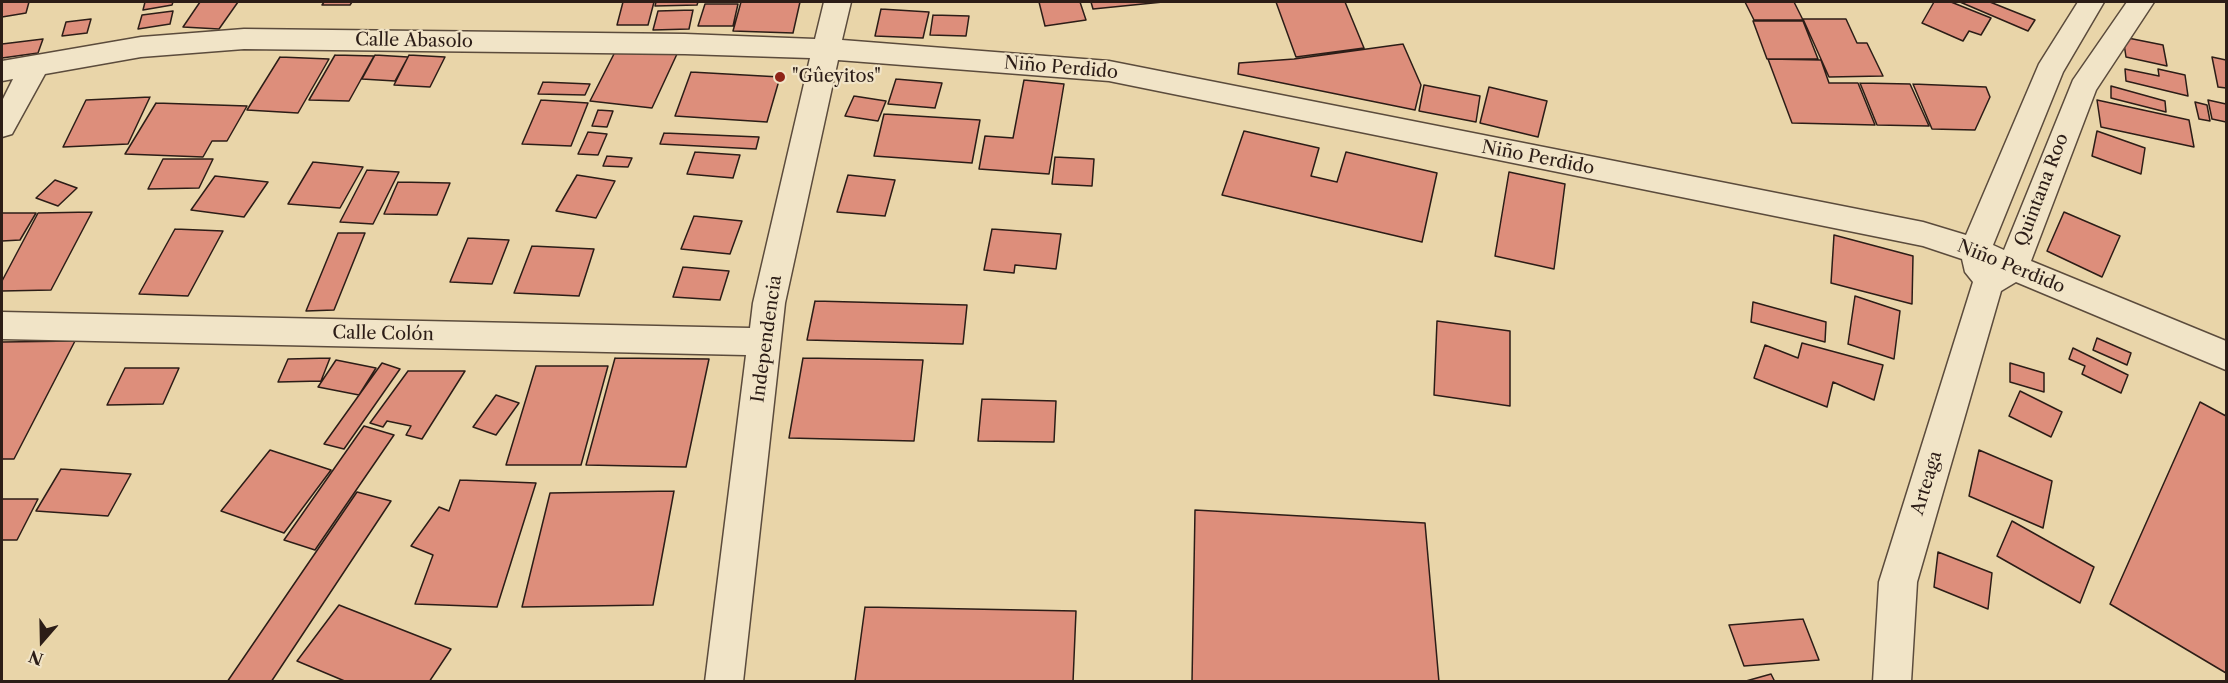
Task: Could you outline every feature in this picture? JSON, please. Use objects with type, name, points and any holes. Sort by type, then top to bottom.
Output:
[{"type":"street","name":"Independencia","points":[[724,681],[769,303],[837,2]]},
{"type":"street","name":"Quintana Roo","points":[[1975,251],[2049,71],[2091,2]]},
{"type":"street","name":"Quintana Roo","points":[[1986,288],[2013,267],[2083,87],[2141,2]]},
{"type":"street","name":"Calle Abasolo","points":[[2,71],[141,47],[244,39],[685,45],[828,50]]},
{"type":"street","name":"Niño Perdido","points":[[828,50],[1109,71],[1923,234],[1975,251],[2226,356]]},
{"type":"street","points":[[2,126],[36,64]]},
{"type":"street","points":[[2020,140],[2056,155]]},
{"type":"street","points":[[1975,251],[1986,288]]},
{"type":"street","name":"Arteaga","points":[[1892,681],[1898,582],[1986,288]]},
{"type":"street","name":"Calle Colón","points":[[2,326],[765,342]]},
{"type":"building","points":[[2,2],[29,2],[26,13],[2,17]]},
{"type":"building","points":[[145,2],[173,2],[172,5],[143,10]]},
{"type":"building","points":[[200,2],[238,2],[219,29],[183,27]]},
{"type":"building","points":[[324,2],[352,2],[350,5],[322,5]]},
{"type":"building","points":[[623,2],[654,2],[648,25],[617,25]]},
{"type":"building","points":[[656,2],[698,2],[697,5],[655,6]]},
{"type":"building","points":[[741,2],[800,2],[793,33],[733,31]]},
{"type":"building","points":[[1039,2],[1080,2],[1086,20],[1045,26]]},
{"type":"building","points":[[1091,2],[1163,2],[1093,9]]},
{"type":"building","points":[[1276,2],[1345,2],[1364,48],[1296,57]]},
{"type":"building","points":[[1745,2],[1794,2],[1803,20],[1754,20]]},
{"type":"building","points":[[1934,2],[1951,2],[1991,18],[1981,35],[1969,31],[1963,41],[1922,23]]},
{"type":"building","points":[[1960,2],[1990,2],[2035,20],[2028,31]]},
{"type":"building","points":[[705,4],[738,4],[733,26],[698,26]]},
{"type":"building","points":[[881,9],[929,12],[923,38],[875,36]]},
{"type":"building","points":[[693,10],[689,29],[653,30],[658,11]]},
{"type":"building","points":[[173,11],[170,24],[138,29],[142,15]]},
{"type":"building","points":[[933,15],[969,16],[966,36],[930,35]]},
{"type":"building","points":[[91,19],[87,33],[62,36],[66,22]]},
{"type":"building","points":[[1803,19],[1846,19],[1857,43],[1867,43],[1883,76],[1829,77]]},
{"type":"building","points":[[1753,21],[1803,21],[1818,59],[1767,59]]},
{"type":"building","points":[[2123,37],[2163,45],[2167,66],[2126,57]]},
{"type":"building","points":[[43,39],[38,53],[2,58],[2,44]]},
{"type":"building","points":[[1403,44],[1421,85],[1415,110],[1238,74],[1239,63],[1294,59]]},
{"type":"building","points":[[617,48],[677,54],[652,108],[590,101]]},
{"type":"building","points":[[335,55],[374,56],[349,101],[309,100]]},
{"type":"building","points":[[375,55],[408,57],[395,81],[362,79]]},
{"type":"building","points":[[409,55],[445,57],[430,87],[394,85]]},
{"type":"building","points":[[280,57],[329,59],[298,113],[247,110]]},
{"type":"building","points":[[2212,57],[2226,60],[2226,88],[2218,87]]},
{"type":"building","points":[[1768,59],[1821,60],[1829,83],[1858,83],[1875,125],[1792,123]]},
{"type":"building","points":[[2125,69],[2159,76],[2158,69],[2185,75],[2188,96],[2126,81]]},
{"type":"building","points":[[691,72],[780,77],[767,122],[675,116]]},
{"type":"building","points":[[896,79],[942,83],[935,108],[888,104]]},
{"type":"building","points":[[1024,80],[1064,84],[1049,174],[979,169],[985,136],[1013,138]]},
{"type":"building","points":[[543,82],[590,84],[585,95],[538,94]]},
{"type":"building","points":[[1860,83],[1910,84],[1929,126],[1877,125]]},
{"type":"building","points":[[1913,84],[1986,87],[1990,97],[1975,130],[1932,129]]},
{"type":"building","points":[[1424,85],[1480,96],[1476,122],[1419,111]]},
{"type":"building","points":[[2111,86],[2165,101],[2166,112],[2111,98]]},
{"type":"building","points":[[1489,87],[1547,101],[1538,137],[1480,123]]},
{"type":"building","points":[[854,96],[886,101],[878,121],[845,116]]},
{"type":"building","points":[[150,97],[128,144],[63,147],[86,100]]},
{"type":"building","points":[[541,100],[588,103],[571,146],[522,144]]},
{"type":"building","points":[[2097,100],[2189,120],[2194,147],[2101,127]]},
{"type":"building","points":[[2208,100],[2226,104],[2226,122],[2212,119]]},
{"type":"building","points":[[2195,102],[2207,105],[2210,121],[2199,119]]},
{"type":"building","points":[[156,103],[247,106],[227,141],[212,141],[203,157],[125,154]]},
{"type":"building","points":[[598,110],[613,111],[607,127],[592,126]]},
{"type":"building","points":[[884,114],[980,120],[972,163],[874,156]]},
{"type":"building","points":[[1244,131],[1319,148],[1311,176],[1337,182],[1346,152],[1437,173],[1422,242],[1222,195]]},
{"type":"building","points":[[2097,131],[2145,148],[2141,174],[2092,156]]},
{"type":"building","points":[[588,132],[607,134],[598,155],[578,154]]},
{"type":"building","points":[[664,133],[759,137],[756,149],[660,144]]},
{"type":"building","points":[[695,152],[740,155],[733,178],[687,174]]},
{"type":"building","points":[[607,156],[632,158],[628,167],[603,166]]},
{"type":"building","points":[[1055,157],[1094,159],[1092,186],[1052,184]]},
{"type":"building","points":[[163,159],[213,159],[199,188],[148,189]]},
{"type":"building","points":[[313,162],[363,167],[340,208],[288,204]]},
{"type":"building","points":[[367,170],[399,172],[373,224],[340,222]]},
{"type":"building","points":[[1509,172],[1565,184],[1554,269],[1495,256]]},
{"type":"building","points":[[577,175],[615,181],[596,218],[556,211]]},
{"type":"building","points":[[848,175],[895,180],[885,216],[837,212]]},
{"type":"building","points":[[215,176],[268,182],[244,217],[191,210]]},
{"type":"building","points":[[55,180],[77,188],[58,206],[36,198]]},
{"type":"building","points":[[398,182],[450,183],[437,215],[384,214]]},
{"type":"building","points":[[92,212],[51,290],[2,291],[2,281],[38,213]]},
{"type":"building","points":[[2064,212],[2120,236],[2102,277],[2047,251]]},
{"type":"building","points":[[2,213],[36,213],[20,240],[2,241]]},
{"type":"building","points":[[694,216],[742,221],[730,254],[681,249]]},
{"type":"building","points":[[175,229],[223,231],[188,296],[139,294]]},
{"type":"building","points":[[992,229],[1061,234],[1056,269],[1015,265],[1014,273],[984,270]]},
{"type":"building","points":[[338,233],[365,233],[334,310],[306,311]]},
{"type":"building","points":[[1834,235],[1913,256],[1912,304],[1831,283]]},
{"type":"building","points":[[468,238],[509,240],[492,284],[450,282]]},
{"type":"building","points":[[532,246],[594,249],[579,296],[514,293]]},
{"type":"building","points":[[683,267],[729,271],[720,300],[673,297]]},
{"type":"building","points":[[1855,296],[1900,311],[1894,359],[1848,344]]},
{"type":"building","points":[[815,301],[967,305],[963,344],[807,340]]},
{"type":"building","points":[[1753,302],[1826,322],[1825,342],[1751,322]]},
{"type":"building","points":[[1437,321],[1510,331],[1510,406],[1434,395]]},
{"type":"building","points":[[2097,338],[2131,353],[2127,365],[2093,350]]},
{"type":"building","points":[[75,341],[14,459],[2,459],[2,342]]},
{"type":"building","points":[[1802,343],[1883,365],[1874,400],[1833,382],[1827,407],[1754,378],[1765,345],[1798,358]]},
{"type":"building","points":[[2073,348],[2128,375],[2121,393],[2082,374],[2085,366],[2069,359]]},
{"type":"building","points":[[330,358],[321,381],[278,382],[288,359]]},
{"type":"building","points":[[615,358],[709,359],[686,467],[586,465]]},
{"type":"building","points":[[803,358],[923,360],[914,441],[789,438]]},
{"type":"building","points":[[336,360],[376,368],[359,395],[318,387]]},
{"type":"building","points":[[382,363],[400,369],[344,449],[324,444]]},
{"type":"building","points":[[2010,363],[2044,373],[2044,392],[2010,382]]},
{"type":"building","points":[[536,366],[608,366],[581,465],[506,465]]},
{"type":"building","points":[[125,368],[179,368],[163,404],[107,405]]},
{"type":"building","points":[[408,371],[465,371],[422,439],[406,435],[411,426],[387,421],[383,427],[370,423]]},
{"type":"building","points":[[2020,391],[2062,412],[2051,437],[2009,416]]},
{"type":"building","points":[[496,395],[519,403],[496,435],[473,427]]},
{"type":"building","points":[[982,399],[1056,401],[1054,442],[978,441]]},
{"type":"building","points":[[2200,402],[2226,416],[2226,673],[2110,604]]},
{"type":"building","points":[[364,426],[394,435],[315,550],[284,540]]},
{"type":"building","points":[[270,450],[331,470],[284,533],[221,511]]},
{"type":"building","points":[[1979,450],[2052,481],[2043,528],[1969,496]]},
{"type":"building","points":[[61,469],[131,474],[108,516],[36,511]]},
{"type":"building","points":[[460,480],[536,483],[497,607],[415,604],[433,555],[411,546],[439,507],[449,511]]},
{"type":"building","points":[[674,491],[653,605],[522,607],[550,493]]},
{"type":"building","points":[[357,492],[391,501],[271,682],[227,682]]},
{"type":"building","points":[[2,499],[38,499],[17,540],[2,540]]},
{"type":"building","points":[[1195,510],[1425,523],[1439,682],[1192,682]]},
{"type":"building","points":[[2012,521],[2094,567],[2080,603],[1997,556]]},
{"type":"building","points":[[1938,552],[1992,573],[1988,609],[1934,587]]},
{"type":"building","points":[[339,605],[451,649],[429,682],[347,682],[297,661]]},
{"type":"building","points":[[865,607],[1076,611],[1073,682],[855,681]]},
{"type":"building","points":[[1803,619],[1819,660],[1744,666],[1729,625]]},
{"type":"building","points":[[1771,674],[1775,682],[1746,681]]},
{"type":"place","name":"\"Gûeyitos\"","points":[[780,77]]}]
